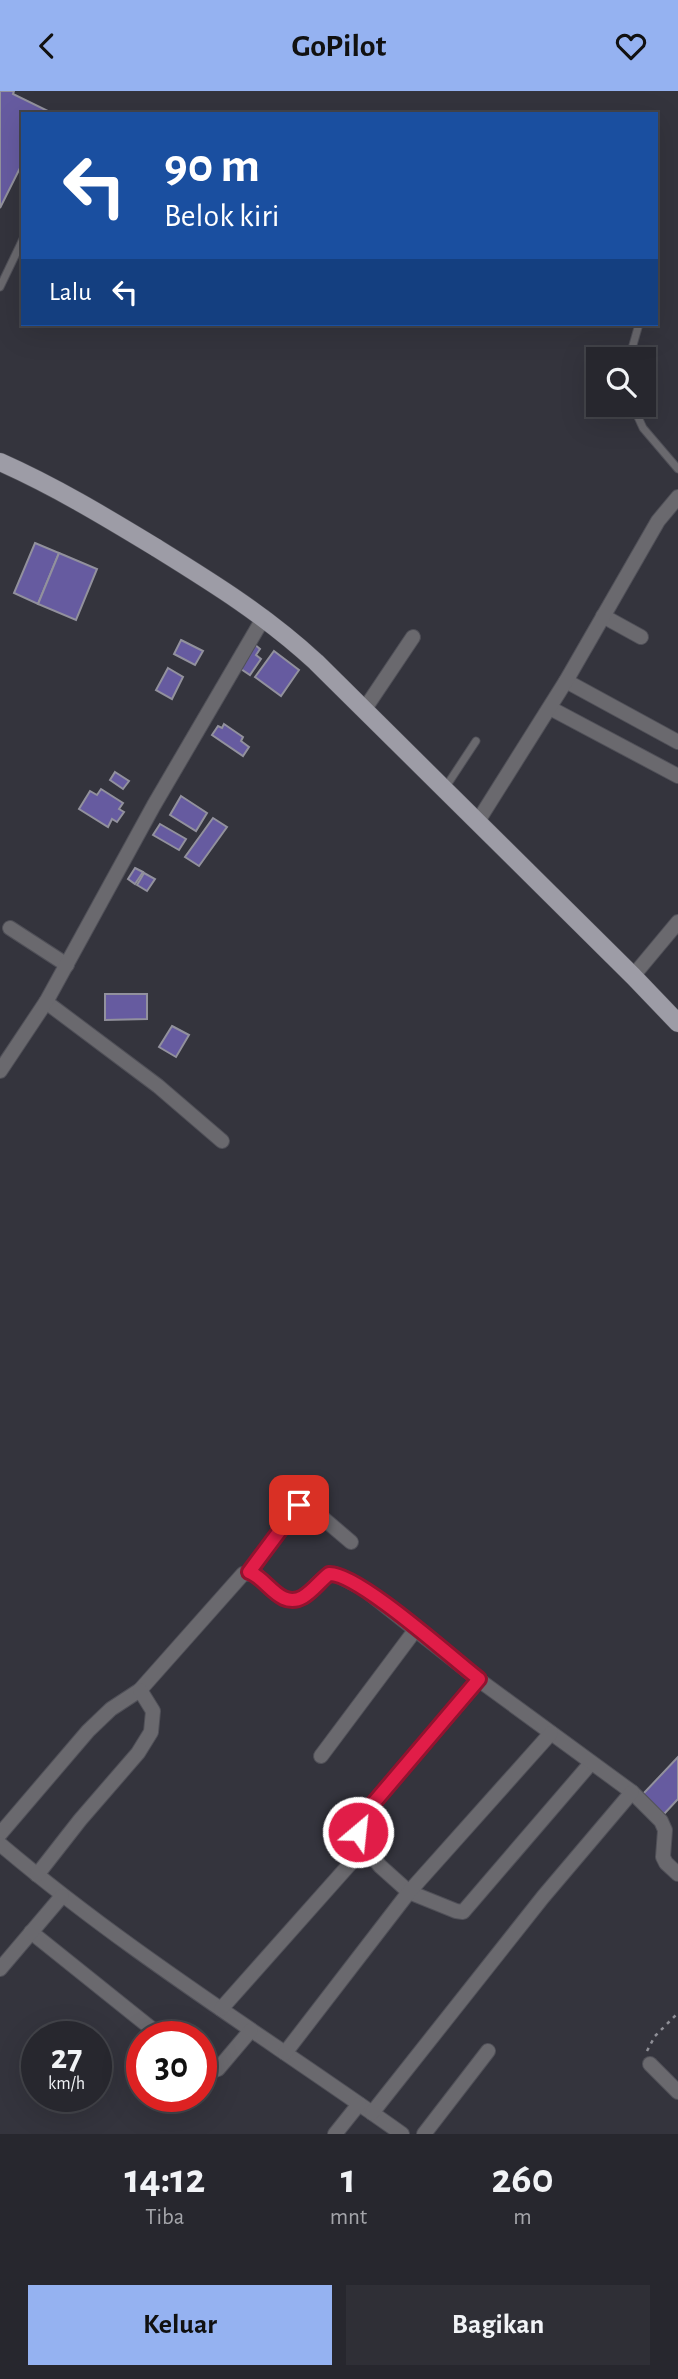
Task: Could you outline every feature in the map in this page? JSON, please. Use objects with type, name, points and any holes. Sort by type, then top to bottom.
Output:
[{"type":"main road","points":[[0,462],[97,512],[264,617],[316,662],[678,1023]]},
{"type":"street","points":[[478,821],[550,708],[658,521],[678,497]]},
{"type":"street","points":[[603,616],[641,637]]},
{"type":"street","points":[[0,1071],[46,1002],[161,793],[264,617]]},
{"type":"street","points":[[364,711],[413,637]]},
{"type":"street","points":[[566,681],[678,742]]},
{"type":"street","points":[[550,708],[678,776]]},
{"type":"street","points":[[633,976],[678,922]]},
{"type":"street","points":[[10,928],[67,965]]},
{"type":"street","points":[[46,1002],[158,1086],[222,1142]]},
{"type":"street","points":[[0,1834],[96,1723],[120,1702],[140,1690],[235,1581],[249,1572],[299,1505],[304,1502],[351,1542]]},
{"type":"street","points":[[249,1572],[256,1574],[282,1598],[295,1600],[309,1593],[329,1574],[340,1575],[365,1589],[479,1679],[632,1792],[661,1821],[665,1830],[663,1857],[678,1874]]},
{"type":"street","points":[[321,1756],[416,1629]]},
{"type":"street","points":[[479,1679],[360,1820],[358,1832],[365,1847],[390,1876],[409,1892],[463,1912],[591,1763]]},
{"type":"street","points":[[37,1875],[138,1753],[151,1732],[153,1711],[140,1690]]},
{"type":"street","points":[[285,2053],[409,1892],[551,1733]]},
{"type":"street","points":[[372,2113],[543,1897],[632,1792]]},
{"type":"street","points":[[0,1843],[62,1896],[123,1942],[402,2134]]},
{"type":"street","points":[[221,2009],[365,1847]]},
{"type":"street","points":[[0,1969],[62,1896]]},
{"type":"street","points":[[32,1932],[142,2021]]},
{"type":"street","points":[[217,2069],[251,2030]]},
{"type":"street","points":[[424,2134],[488,2051]]},
{"type":"street","points":[[650,2064],[678,2092]]},
{"type":"street","points":[[335,2134],[359,2103]]},
{"type":"lane","points":[[0,287],[21,243]]},
{"type":"lane","points":[[632,347],[638,326]]},
{"type":"lane","points":[[638,417],[643,428],[678,469]]},
{"type":"lane","points":[[444,789],[476,741]]},
{"type":"path","points":[[650,2064],[647,2053],[651,2042],[678,2013]]},
{"type":"building","points":[[0,91],[14,91],[13,94],[48,111],[21,112],[21,166],[0,208]]},
{"type":"building","points":[[35,543],[59,553],[38,604],[14,593]]},
{"type":"building","points":[[59,553],[97,569],[76,620],[38,604]]},
{"type":"building","points":[[181,640],[203,651],[195,665],[174,654]]},
{"type":"building","points":[[254,644],[260,649],[256,655],[261,659],[250,675],[238,667]]},
{"type":"building","points":[[274,651],[299,670],[281,696],[255,677]]},
{"type":"building","points":[[168,668],[183,677],[172,699],[156,690]]},
{"type":"building","points":[[224,724],[243,737],[241,741],[249,747],[243,756],[212,735],[218,726],[222,728]]},
{"type":"building","points":[[115,772],[129,781],[123,789],[110,780]]},
{"type":"building","points":[[101,789],[123,803],[119,809],[124,812],[117,822],[112,819],[108,827],[79,809],[90,791],[97,795]]},
{"type":"building","points":[[181,796],[207,813],[196,831],[170,815]]},
{"type":"building","points":[[213,818],[227,827],[199,866],[185,857]]},
{"type":"building","points":[[160,824],[186,839],[179,850],[153,835]]},
{"type":"building","points":[[135,868],[143,872],[135,884],[128,879]]},
{"type":"building","points":[[144,873],[155,879],[147,891],[137,885]]},
{"type":"building","points":[[105,994],[147,994],[147,1019],[105,1020]]},
{"type":"building","points":[[172,1026],[189,1035],[176,1057],[159,1047]]},
{"type":"building","points":[[678,1757],[678,1799],[664,1814],[643,1794]]},
{"type":"route","points":[[299,1505],[249,1572],[256,1574],[279,1595],[290,1600],[309,1593],[329,1574],[344,1577],[365,1589],[479,1679],[366,1812],[358,1824],[358,1832]]}]
